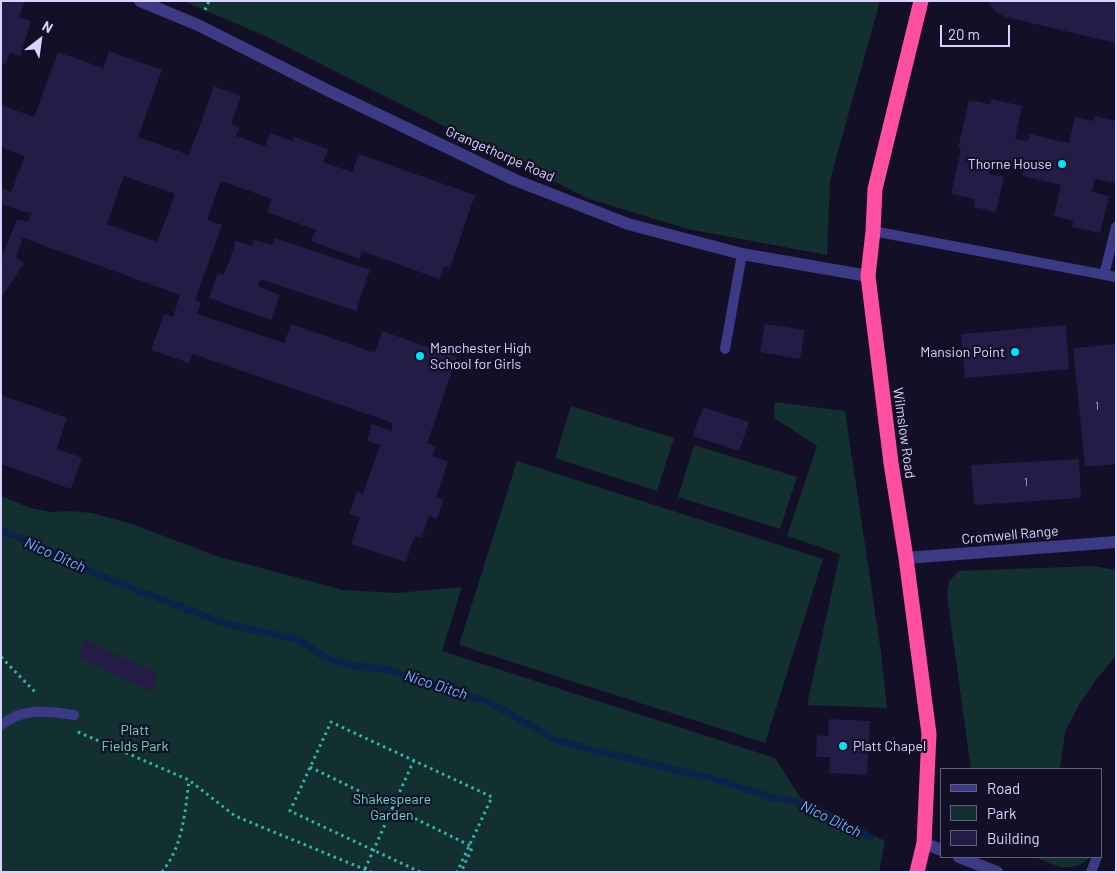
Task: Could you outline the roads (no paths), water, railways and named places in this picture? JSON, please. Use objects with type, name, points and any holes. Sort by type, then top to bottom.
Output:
[{"type":"highway","name":"Wilmslow Road","points":[[917,872],[924,843],[929,734],[906,558],[891,463],[868,276],[875,189],[921,1]]},
{"type":"street","name":"Grangethorpe Road","points":[[140,1],[198,25],[515,180],[628,224],[742,254],[868,276]]},
{"type":"street","name":"Cromwell Range","points":[[906,558],[1116,542]]},
{"type":"street","points":[[924,843],[940,850]]},
{"type":"street","points":[[961,858],[989,870]]},
{"type":"lane","points":[[1104,275],[1116,227]]},
{"type":"lane","points":[[873,231],[1116,277]]},
{"type":"lane","points":[[725,349],[742,254]]},
{"type":"lane","points":[[1,725],[7,720],[26,712],[44,710],[74,715]]},
{"type":"lane","points":[[1091,872],[1097,858]]},
{"type":"waterway","name":"Nico Ditch","points":[[1,531],[39,545],[67,561],[111,580],[223,623],[299,640],[324,657],[348,665],[388,670],[489,702],[556,740],[708,777],[771,797],[802,803],[871,838]]},
{"type":"place","name":"Thorne House","points":[[1062,164]]},
{"type":"place","name":"Mansion Point","points":[[1015,352]]},
{"type":"place","name":"Manchester High School for Girls","points":[[420,356]]},
{"type":"place","name":"Platt Chapel","points":[[843,746]]},
{"type":"park label","name":"Platt Fields Park","points":[[135,738]]},
{"type":"park label","name":"Shakespeare Garden","points":[[392,808]]}]
